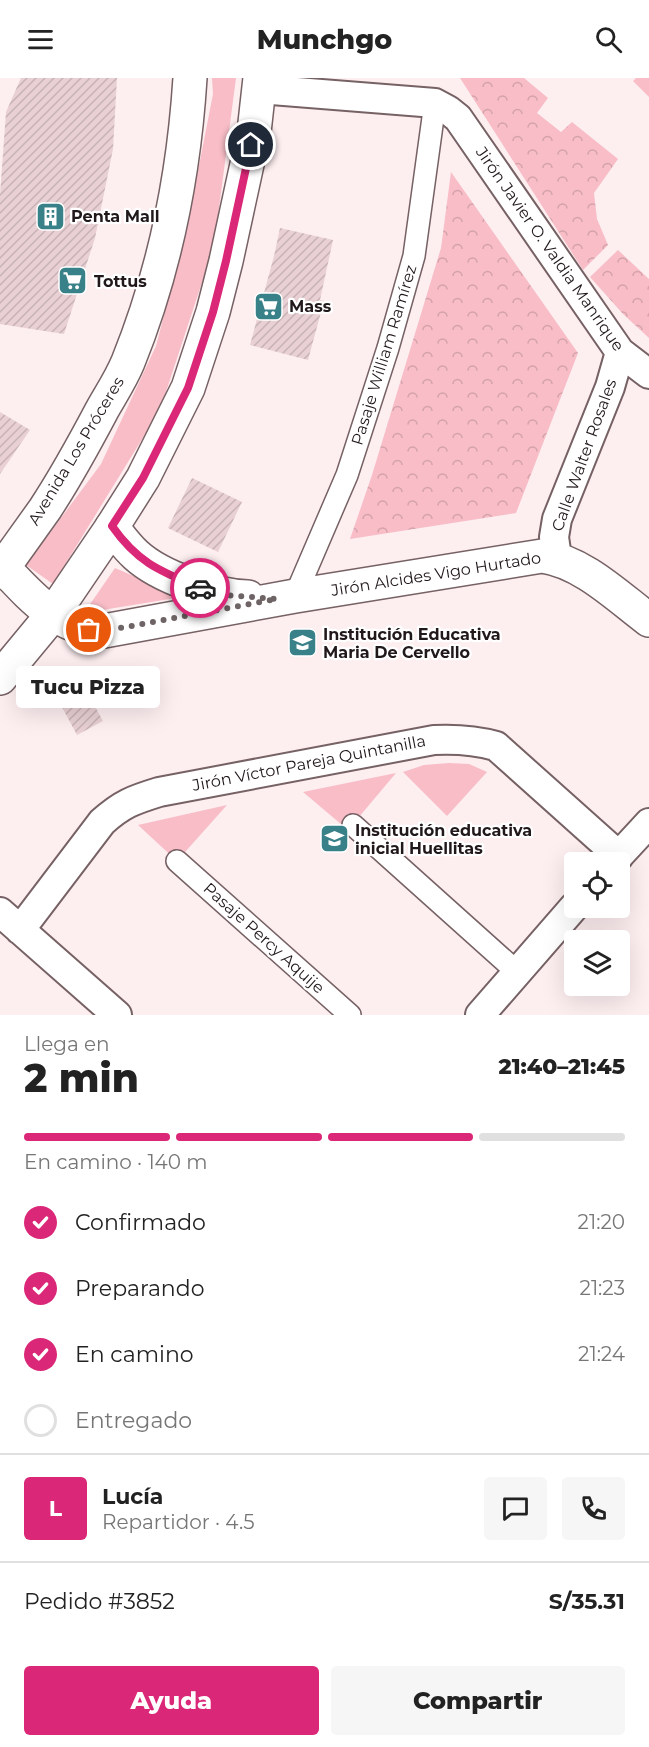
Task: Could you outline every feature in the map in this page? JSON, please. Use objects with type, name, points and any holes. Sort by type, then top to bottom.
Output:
[{"type":"main road","name":"Avenida Los Próceres","points":[[1,568],[45,508],[78,455],[127,363],[153,292],[165,247],[181,167],[190,78]]},
{"type":"main road","points":[[0,678],[53,614],[112,526],[143,478],[188,388],[213,312],[226,261],[254,132],[259,84]]},
{"type":"main road","name":"Jirón Alcides Vigo Hurtado","points":[[112,526],[123,542],[155,569],[207,591],[240,597],[286,597]]},
{"type":"main road","name":"Jirón Alcides Vigo Hurtado","points":[[1,568],[28,595],[69,624],[89,630],[104,631],[286,597],[542,556],[556,558],[585,573],[649,620]]},
{"type":"street","points":[[259,84],[447,110]]},
{"type":"street","name":"Jirón Javier O. Valdia Manrique","points":[[447,110],[620,352],[649,374]]},
{"type":"street","name":"Pasaje William Ramírez","points":[[286,597],[347,475],[414,256],[447,110]]},
{"type":"street","name":"Calle Walter Rosales","points":[[556,558],[554,537],[557,519],[610,387],[620,352]]},
{"type":"street","name":"Jirón Víctor Pareja Quintanilla","points":[[10,921],[102,822],[118,808],[136,799],[159,792],[434,740],[460,739],[496,746],[609,852]]},
{"type":"street","points":[[622,852],[649,823]]},
{"type":"street","points":[[353,825],[517,972]]},
{"type":"street","name":"Pasaje Percy Aquije","points":[[177,861],[350,1015]]},
{"type":"street","points":[[480,1015],[564,918]]},
{"type":"street","points":[[10,921],[117,1015]]},
{"type":"green space","points":[[212,78],[236,78],[214,246],[160,410],[53,584],[26,565],[101,464],[156,346],[187,227],[213,94]]},
{"type":"green space","points":[[460,78],[524,78],[548,98],[537,113],[561,132],[572,122],[618,159],[594,193],[597,219],[608,245],[583,270]]},
{"type":"green space","points":[[636,78],[649,78],[649,97],[633,81]]},
{"type":"green space","points":[[451,172],[578,353],[516,513],[350,539],[372,475],[441,248]]},
{"type":"green space","points":[[618,250],[649,279],[649,338],[623,314],[590,277]]},
{"type":"green space","points":[[115,568],[182,597],[84,613]]},
{"type":"green space","points":[[469,764],[487,772],[447,816],[403,772],[424,765]]},
{"type":"green space","points":[[396,773],[348,830],[303,792]]},
{"type":"green space","points":[[227,805],[177,861],[138,825]]},
{"type":"building","name":"Penta Mall","points":[[21,78],[117,78],[113,149],[95,238],[64,334],[0,324],[0,195],[6,112]]},
{"type":"building","points":[[280,228],[333,240],[320,300],[324,301],[308,360],[250,345]]},
{"type":"building","points":[[0,412],[30,430],[0,474]]},
{"type":"building","points":[[192,478],[242,502],[218,552],[168,528]]},
{"type":"building","points":[[76,672],[103,721],[77,735],[50,685]]},
{"type":"way so far","points":[[89,630],[104,631],[277,599],[224,595],[200,588]]},
{"type":"place","name":"Penta Mall","points":[[50,216]]},
{"type":"place","name":"Tottus","points":[[73,281]]},
{"type":"place","name":"Mass","points":[[268,306]]},
{"type":"place","name":"Tucu Pizza","points":[[89,630]]},
{"type":"place","name":"Institución Educativa Maria De Cervello","points":[[302,643]]},
{"type":"place","name":"Institución educativa inicial Huellitas","points":[[334,839]]},
{"type":"route","points":[[200,588],[149,565],[123,542],[112,526],[143,478],[188,388],[213,312],[251,145]]}]
